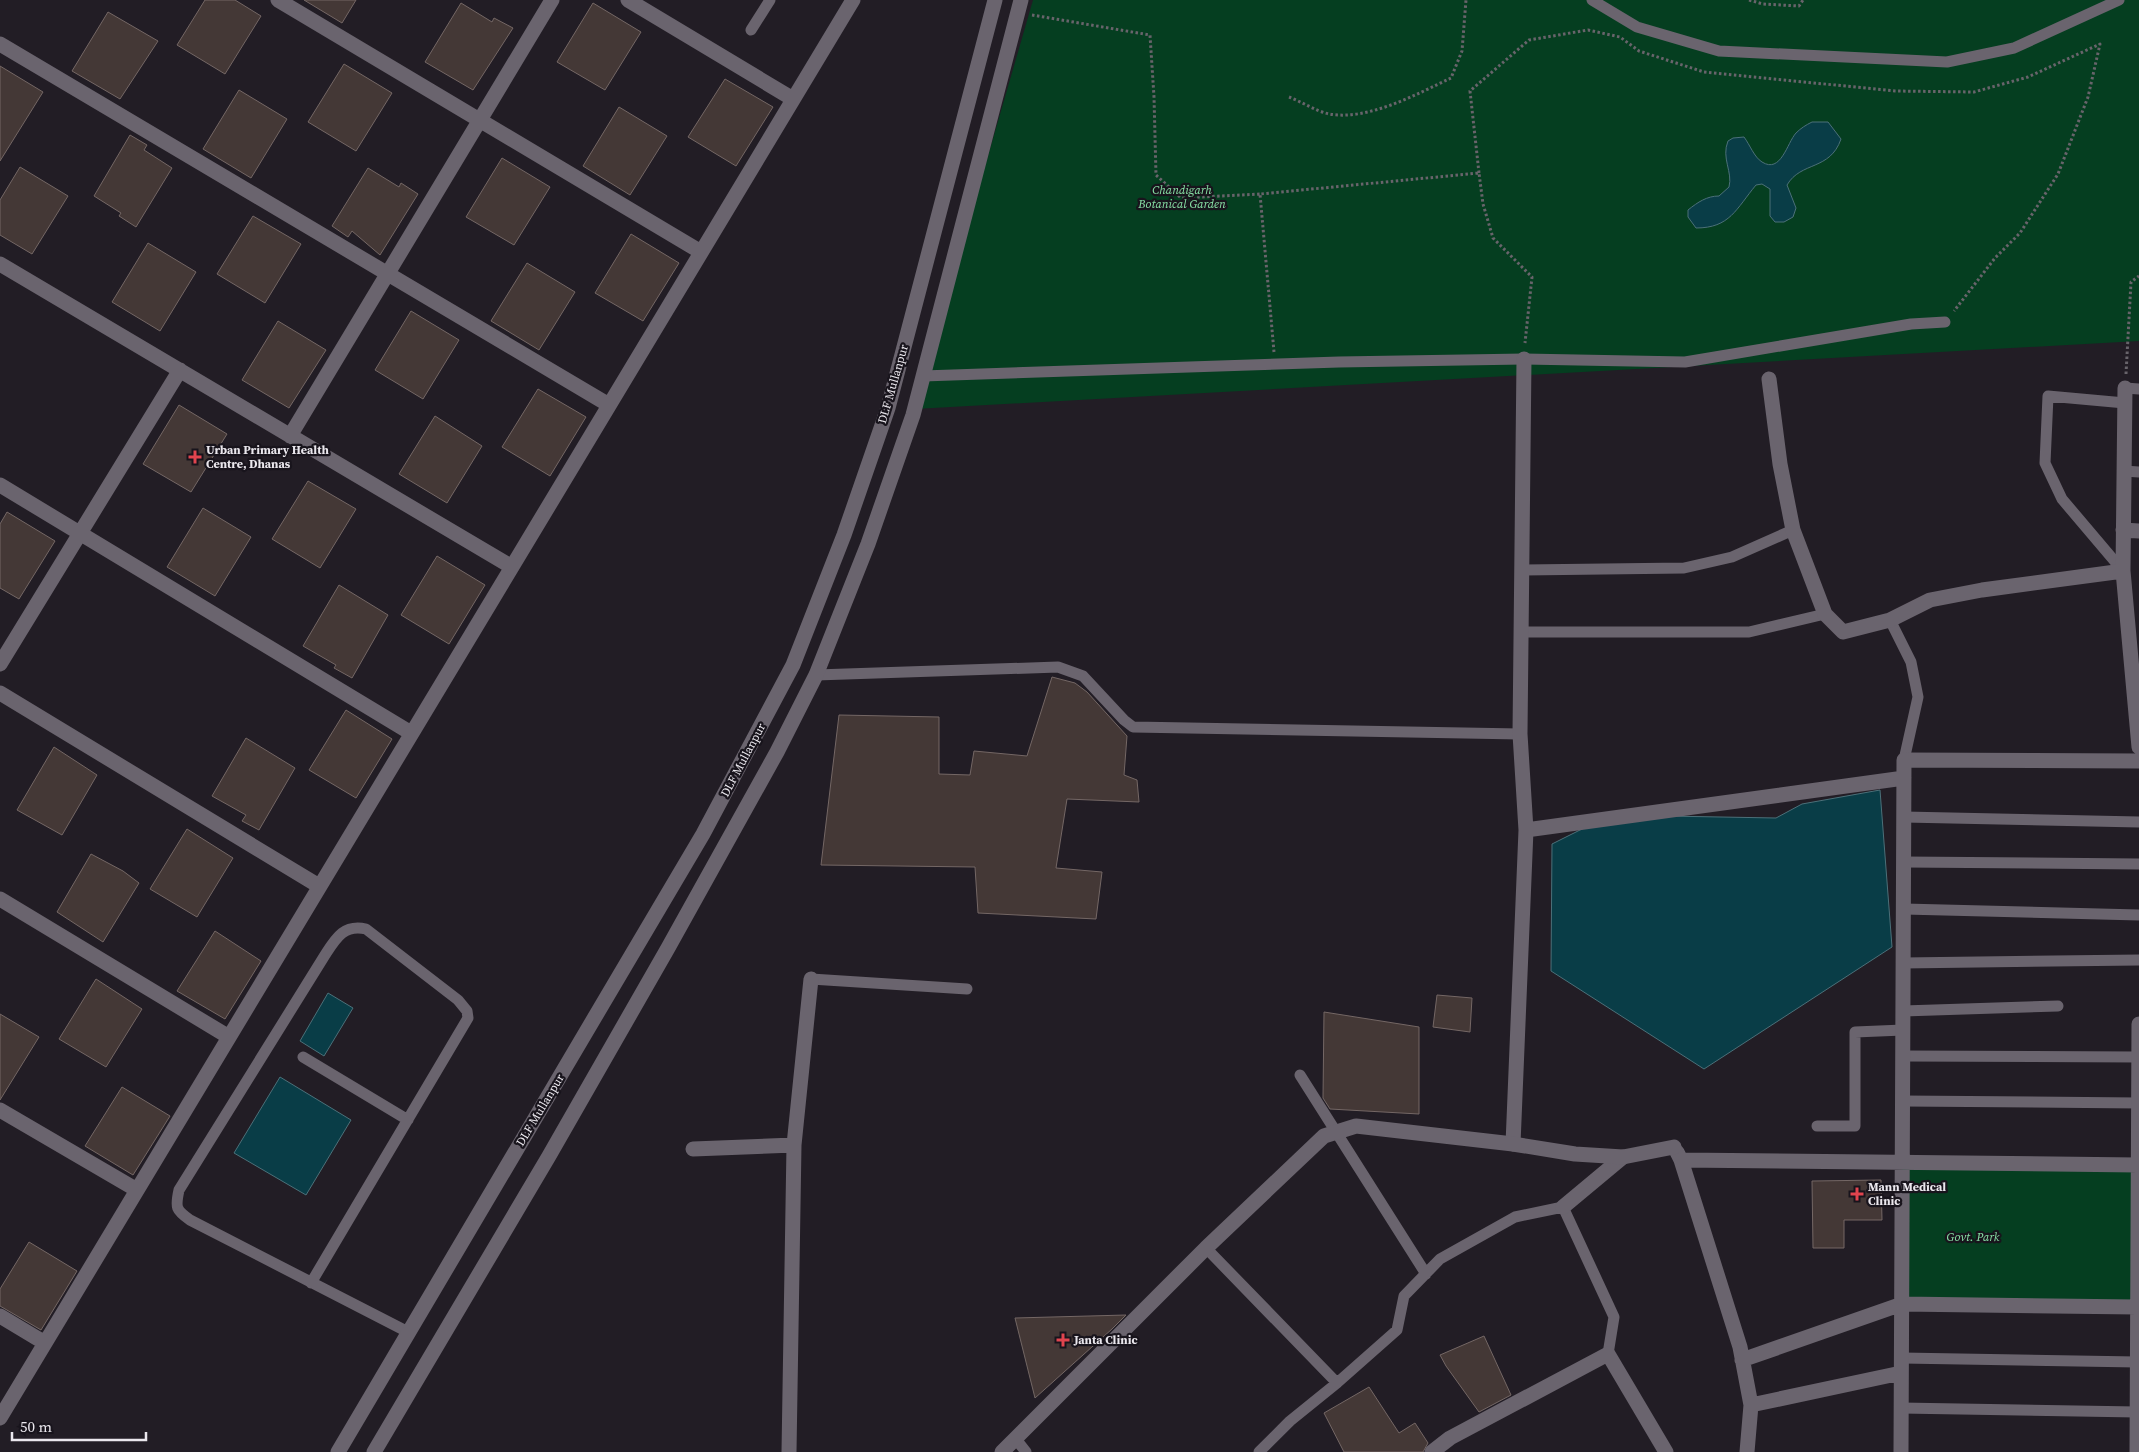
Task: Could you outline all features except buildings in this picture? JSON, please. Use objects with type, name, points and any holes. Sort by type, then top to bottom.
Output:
[{"type":"street","points":[[278,0],[701,252]]},
{"type":"street","points":[[290,436],[552,0]]},
{"type":"street","points":[[628,0],[793,99]]},
{"type":"street","points":[[0,1418],[853,0]]},
{"type":"street","name":"DLF Mullanpur","points":[[338,1452],[703,834],[793,665],[844,535],[888,408],[995,0]]},
{"type":"street","name":"DLF Mullanpur","points":[[374,1452],[659,966],[777,752],[816,676],[868,544],[913,415],[1020,6]]},
{"type":"street","points":[[0,44],[609,405]]},
{"type":"street","points":[[0,264],[512,567]]},
{"type":"street","points":[[1513,1144],[1526,830],[1520,734],[1524,359]]},
{"type":"street","points":[[0,664],[79,532],[180,370]]},
{"type":"street","points":[[1769,379],[1780,464],[1793,530],[1825,614],[1843,632],[1890,620],[1930,600],[1982,590],[2123,571]]},
{"type":"street","points":[[2129,393],[2131,471],[2123,530],[2123,571],[2139,747]]},
{"type":"street","points":[[0,485],[411,734]]},
{"type":"street","points":[[2123,530],[2139,531]]},
{"type":"street","points":[[0,693],[319,886]]},
{"type":"street","points":[[1901,1452],[1904,760],[2139,761]]},
{"type":"street","points":[[1526,830],[1904,778]]},
{"type":"street","points":[[0,899],[229,1037]]},
{"type":"street","points":[[789,1452],[794,1145],[811,979]]},
{"type":"street","points":[[2136,1452],[2139,1024]]},
{"type":"street","points":[[0,1110],[137,1190]]},
{"type":"street","points":[[1002,1452],[1206,1248],[1324,1136],[1356,1126],[1513,1144],[1575,1154],[1624,1157],[1678,1154],[1902,1162],[2138,1165]]},
{"type":"street","points":[[693,1149],[794,1145]]},
{"type":"street","points":[[1678,1154],[1740,1347],[1751,1405],[1747,1452]]},
{"type":"street","points":[[1563,1208],[1624,1157]]},
{"type":"street","points":[[1742,1360],[1902,1304],[2137,1307]]},
{"type":"street","points":[[0,1316],[45,1343]]},
{"type":"street","points":[[1432,1452],[1450,1438],[1608,1354],[1666,1452]]},
{"type":"street","points":[[1751,1405],[1901,1366]]},
{"type":"lane","points":[[750,30],[770,0]]},
{"type":"lane","points":[[1592,0],[1636,28],[1719,50],[1947,62],[2014,48],[2119,0]]},
{"type":"lane","points":[[923,376],[1275,364],[1524,359],[1685,362],[1911,324],[1945,322]]},
{"type":"lane","points":[[2123,571],[2062,499],[2045,463],[2048,396],[2129,393]]},
{"type":"lane","points":[[1522,570],[1684,568],[1732,557],[1793,530]]},
{"type":"lane","points":[[1521,632],[1749,632],[1825,614]]},
{"type":"lane","points":[[1890,620],[1911,662],[1918,697],[1904,760]]},
{"type":"lane","points":[[816,676],[1058,667],[1083,676],[1124,720],[1134,727],[1520,734]]},
{"type":"lane","points":[[1904,817],[2139,822]]},
{"type":"lane","points":[[1904,862],[2139,864]]},
{"type":"lane","points":[[1904,909],[2139,915]]},
{"type":"lane","points":[[311,1283],[468,1018],[466,1011],[458,1000],[366,929],[350,928],[333,943],[179,1190],[176,1203],[179,1212],[190,1220],[311,1283],[408,1332]]},
{"type":"lane","points":[[1903,963],[2139,960]]},
{"type":"lane","points":[[811,979],[967,989]]},
{"type":"lane","points":[[1903,1011],[2058,1006]]},
{"type":"lane","points":[[1817,1126],[1855,1126],[1855,1032],[1903,1030]]},
{"type":"lane","points":[[1903,1056],[2139,1057]]},
{"type":"lane","points":[[303,1057],[408,1120]]},
{"type":"lane","points":[[1300,1075],[1426,1274]]},
{"type":"lane","points":[[1903,1101],[2139,1103]]},
{"type":"lane","points":[[1259,1452],[1290,1421],[1337,1383],[1397,1330],[1404,1296],[1440,1259],[1515,1217],[1563,1208],[1614,1317],[1608,1354]]},
{"type":"lane","points":[[1206,1248],[1337,1383]]},
{"type":"lane","points":[[1901,1366],[2137,1362]]},
{"type":"lane","points":[[1901,1408],[2137,1412]]},
{"type":"lane","points":[[1015,1438],[1026,1452]]},
{"type":"path","points":[[1289,97],[1329,114],[1362,114],[1406,99],[1452,78],[1462,52],[1466,0]]},
{"type":"path","points":[[1749,0],[1763,4],[1799,6],[1803,0]]},
{"type":"path","points":[[1020,6],[1150,35],[1156,176],[1181,198],[1260,194],[1478,173]]},
{"type":"path","points":[[1524,359],[1532,277],[1493,238],[1483,204],[1478,173],[1470,90],[1529,40],[1588,30],[1620,37],[1639,52],[1704,72],[1896,90],[1974,92],[2028,77],[2100,44],[2088,97],[2058,174],[2020,233],[1995,258],[1945,322]]},
{"type":"path","points":[[1260,194],[1275,364]]},
{"type":"path","points":[[2129,393],[2131,282],[2139,276]]},
{"type":"green space","name":"Chandigarh Botanical Garden","points":[[1033,0],[2139,0],[2139,341],[915,409]]},
{"type":"green space","name":"Govt. Park","points":[[1902,1169],[2132,1171],[2137,1307],[1902,1304]]},
{"type":"water","points":[[1812,122],[1828,122],[1841,139],[1830,156],[1800,172],[1787,185],[1796,208],[1793,217],[1784,222],[1775,222],[1770,216],[1770,189],[1762,184],[1756,185],[1725,221],[1717,225],[1696,228],[1688,217],[1688,210],[1703,200],[1719,196],[1729,187],[1730,176],[1726,159],[1728,141],[1733,138],[1744,137],[1759,160],[1769,165],[1774,164],[1783,156],[1796,133]]},
{"type":"water","points":[[1880,790],[1892,947],[1704,1069],[1551,971],[1552,844],[1610,815],[1776,818],[1802,804]]},
{"type":"water","points":[[328,993],[353,1008],[324,1056],[300,1041]]},
{"type":"water","points":[[280,1077],[351,1120],[306,1195],[234,1153]]},
{"type":"place","name":"Urban Primary Health Centre, Dhanas","points":[[195,457]]},
{"type":"place","name":"Mann Medical Clinic","points":[[1857,1194]]},
{"type":"place","name":"Janta Clinic","points":[[1063,1340]]}]
